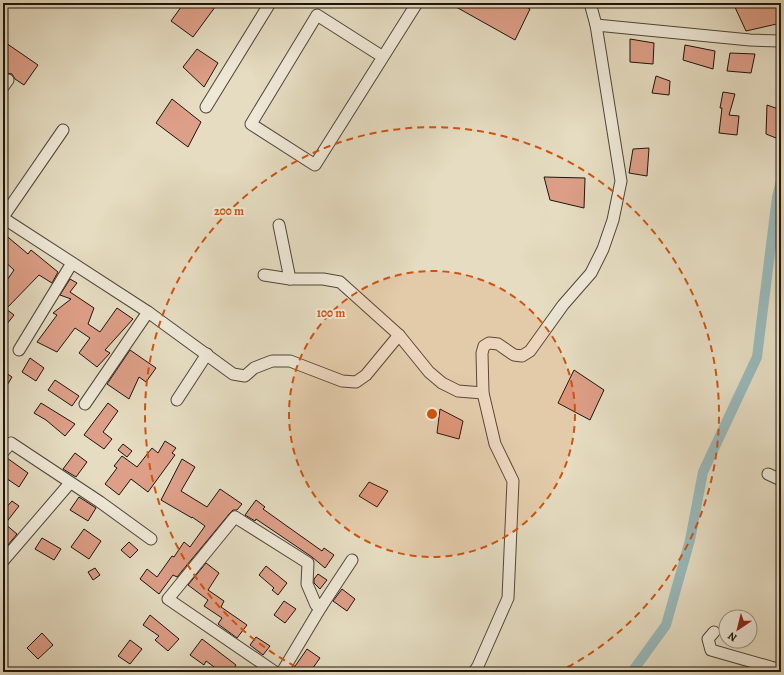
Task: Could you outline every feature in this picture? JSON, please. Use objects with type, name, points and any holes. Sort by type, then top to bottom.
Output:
[{"type":"street","points":[[206,107],[270,3]]},
{"type":"street","points":[[383,57],[317,15],[251,124],[315,165],[383,57],[417,3]]},
{"type":"street","points":[[474,672],[508,598],[513,481],[496,444],[483,393],[482,353],[484,346],[489,343],[498,344],[514,355],[522,356],[530,351],[563,305],[590,272],[603,249],[613,220],[621,181],[596,25],[590,3]]},
{"type":"street","points":[[596,25],[750,40],[781,41]]},
{"type":"street","points":[[62,130],[3,218],[148,312],[233,374],[245,376],[254,368],[272,361],[290,361],[342,381],[356,382],[366,375],[399,334]]},
{"type":"street","points":[[279,225],[290,279]]},
{"type":"street","points":[[18,350],[72,263]]},
{"type":"street","points":[[264,275],[290,279],[323,279],[340,282],[399,334],[429,372],[442,383],[458,391],[483,393]]},
{"type":"street","points":[[85,404],[148,312]]},
{"type":"street","points":[[177,400],[206,354]]},
{"type":"street","points":[[3,452],[11,443],[151,538]]},
{"type":"street","points":[[768,474],[781,480]]},
{"type":"street","points":[[3,561],[70,483]]},
{"type":"street","points":[[275,672],[168,599],[236,517],[308,562],[307,584],[316,605],[321,607]]},
{"type":"street","points":[[282,672],[321,607],[352,560]]},
{"type":"street","points":[[714,632],[708,639],[711,650],[781,670]]},
{"type":"building","points":[[184,3],[218,3],[193,37],[171,21]]},
{"type":"building","points":[[449,3],[520,3],[530,9],[515,40]]},
{"type":"building","points":[[733,3],[781,3],[781,23],[746,31]]},
{"type":"building","points":[[630,39],[654,43],[653,64],[630,62]]},
{"type":"building","points":[[3,41],[38,65],[24,85],[15,79],[12,74],[3,71]]},
{"type":"building","points":[[685,45],[715,51],[713,69],[683,60]]},
{"type":"building","points":[[197,49],[218,63],[204,87],[183,67]]},
{"type":"building","points":[[730,53],[755,54],[751,73],[727,71]]},
{"type":"building","points":[[656,76],[670,81],[669,95],[652,93]]},
{"type":"building","points":[[723,92],[735,94],[729,115],[739,116],[737,135],[719,133],[722,108],[720,108]]},
{"type":"building","points":[[172,99],[201,122],[188,147],[156,123]]},
{"type":"building","points":[[767,105],[781,110],[781,140],[766,134]]},
{"type":"building","points":[[649,148],[647,176],[629,173],[633,149]]},
{"type":"building","points":[[544,177],[585,178],[584,208],[550,200]]},
{"type":"building","points":[[3,233],[28,254],[31,250],[58,272],[52,283],[39,275],[6,309],[14,315],[3,329],[3,286],[14,270],[3,260]]},
{"type":"building","points":[[70,279],[77,283],[70,292],[94,308],[88,324],[100,332],[117,308],[133,319],[105,350],[110,353],[97,367],[79,353],[90,338],[75,328],[57,352],[37,342],[57,315],[53,313],[71,299],[60,295]]},
{"type":"building","points":[[130,350],[156,368],[146,382],[139,377],[129,399],[107,384]]},
{"type":"building","points":[[30,358],[44,368],[36,381],[22,372]]},
{"type":"building","points":[[574,370],[604,390],[590,420],[558,403]]},
{"type":"building","points":[[3,371],[12,377],[3,392]]},
{"type":"building","points":[[55,380],[79,396],[72,406],[48,390]]},
{"type":"building","points":[[41,403],[75,424],[65,436],[46,420],[34,413]]},
{"type":"building","points":[[108,403],[118,411],[103,432],[112,439],[104,449],[84,435]]},
{"type":"building","points":[[440,409],[463,421],[459,439],[437,433]]},
{"type":"building","points":[[165,441],[176,448],[172,453],[175,455],[148,492],[131,479],[119,495],[105,484],[117,468],[114,466],[122,456],[137,467],[152,448],[158,453]]},
{"type":"building","points":[[123,444],[132,451],[127,457],[118,450]]},
{"type":"building","points":[[75,453],[87,462],[76,477],[63,469]]},
{"type":"building","points":[[7,458],[28,473],[19,487],[3,476],[3,463]]},
{"type":"building","points":[[182,459],[195,467],[181,491],[207,507],[220,489],[242,504],[237,510],[233,510],[230,513],[177,577],[173,575],[159,594],[140,579],[147,569],[157,577],[172,556],[174,557],[184,542],[190,547],[205,526],[161,500]]},
{"type":"building","points":[[369,482],[388,491],[377,507],[359,496]]},
{"type":"building","points":[[79,497],[96,508],[88,521],[70,510]]},
{"type":"building","points":[[256,500],[265,507],[263,509],[322,551],[324,548],[334,555],[325,568],[312,557],[256,519],[255,521],[245,515]]},
{"type":"building","points":[[12,501],[19,506],[5,524],[17,534],[8,545],[3,541],[3,511]]},
{"type":"building","points":[[84,529],[101,541],[89,559],[71,547]]},
{"type":"building","points":[[42,538],[61,549],[54,560],[35,549]]},
{"type":"building","points":[[129,542],[138,550],[130,558],[121,550]]},
{"type":"building","points":[[206,563],[219,573],[208,590],[224,601],[221,607],[247,625],[237,638],[218,624],[222,618],[204,606],[208,600],[188,585]]},
{"type":"building","points":[[266,566],[287,583],[278,595],[272,590],[274,588],[259,575]]},
{"type":"building","points":[[95,568],[100,575],[93,580],[88,572]]},
{"type":"building","points":[[318,574],[327,580],[320,589],[314,583],[314,579]]},
{"type":"building","points":[[342,589],[355,599],[347,611],[333,601]]},
{"type":"building","points":[[284,601],[296,609],[285,623],[274,615]]},
{"type":"building","points":[[150,615],[179,639],[168,651],[155,640],[159,636],[143,625]]},
{"type":"building","points":[[42,633],[53,645],[38,659],[27,648]]},
{"type":"building","points":[[256,637],[270,646],[263,655],[250,645]]},
{"type":"building","points":[[202,639],[236,665],[231,672],[221,672],[206,661],[204,665],[190,655]]},
{"type":"building","points":[[130,640],[142,649],[130,664],[118,656]]},
{"type":"building","points":[[307,649],[320,658],[310,672],[291,672]]},
{"type":"waterway","points":[[632,672],[666,625],[690,540],[703,472],[757,357],[777,197],[781,181]]}]
